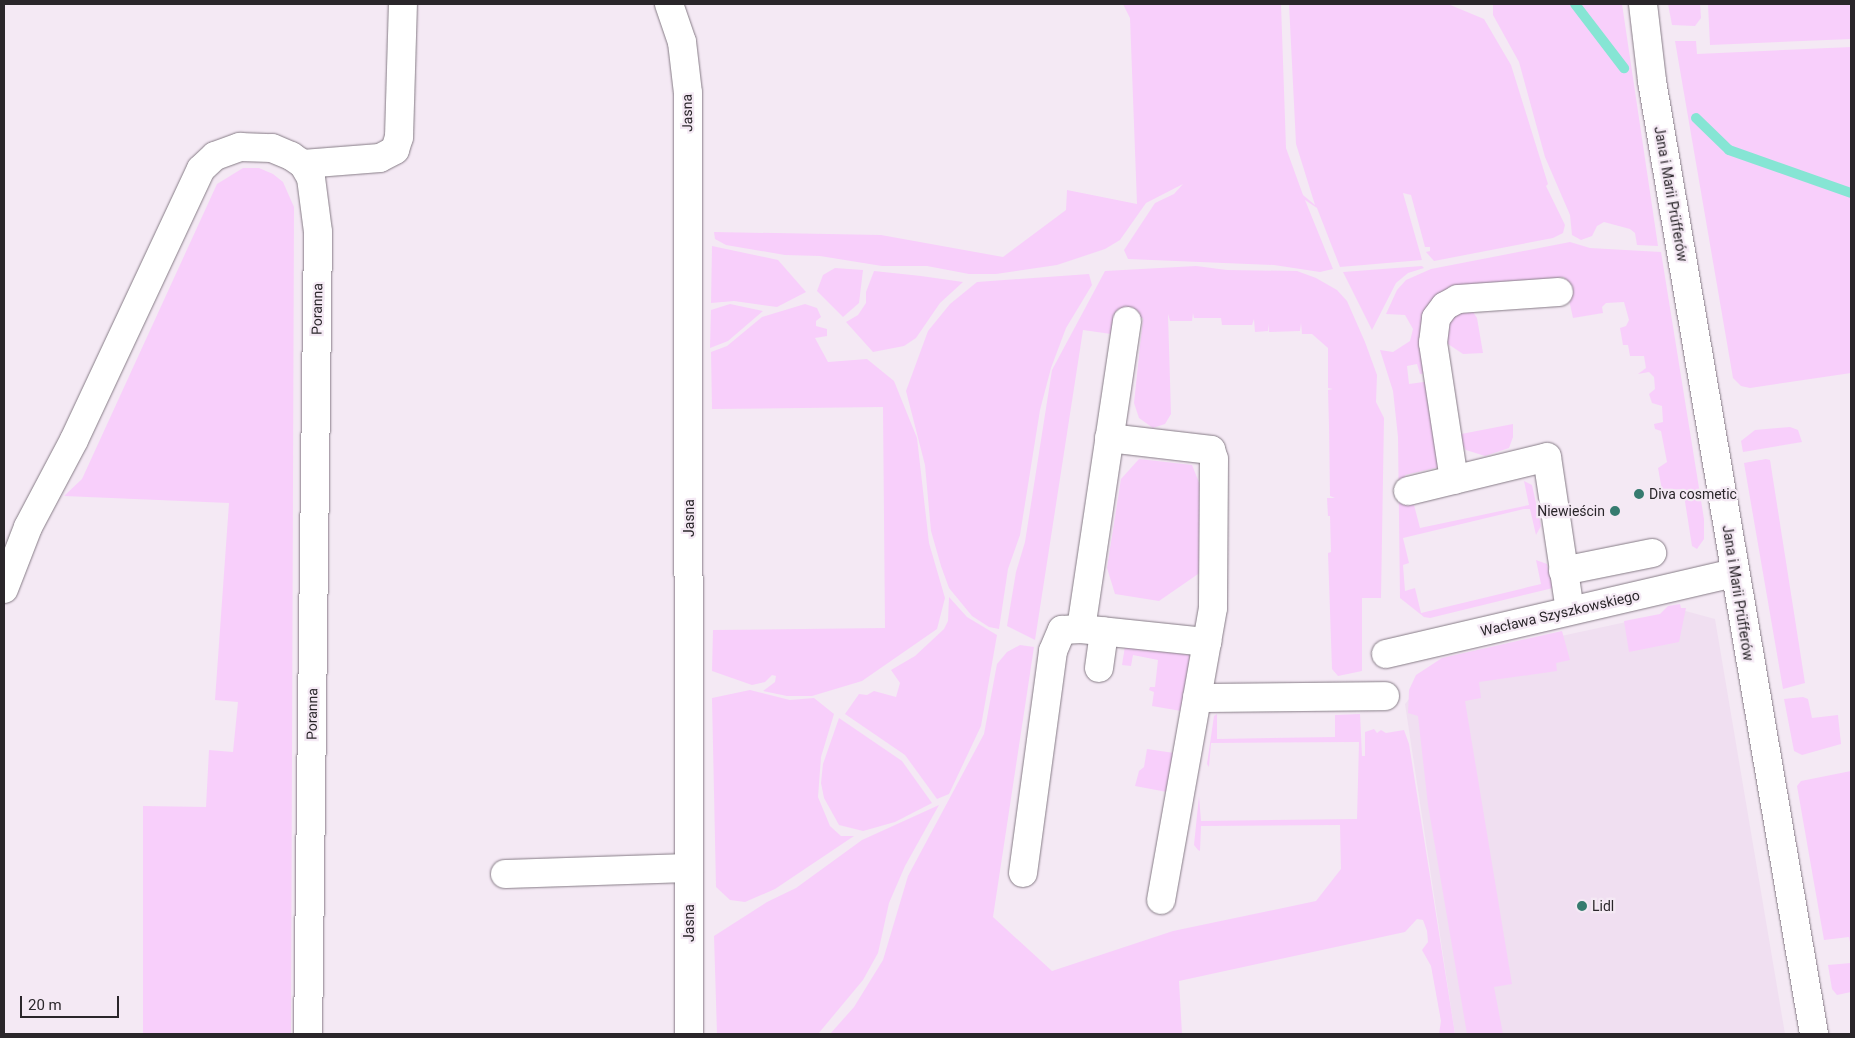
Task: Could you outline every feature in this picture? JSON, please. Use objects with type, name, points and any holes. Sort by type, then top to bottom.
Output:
[{"type":"street","points":[[4,588],[28,527],[74,440],[201,170],[215,156],[248,146],[272,148],[303,164],[380,158],[395,150],[399,137],[402,4]]},
{"type":"street","name":"Jasna","points":[[669,4],[682,42],[688,93],[689,1034]]},
{"type":"street","name":"Jana i Marii Prüfferów","points":[[1643,4],[1652,81],[1734,573],[1814,1034]]},
{"type":"street","name":"Poranna","points":[[303,164],[314,193],[318,232],[308,1034]]},
{"type":"street","points":[[1454,480],[1433,343],[1436,318],[1445,306],[1458,299],[1559,292]]},
{"type":"street","points":[[1099,668],[1092,630],[1109,438],[1127,321]]},
{"type":"street","points":[[1109,438],[1211,450],[1214,459],[1213,608],[1161,900]]},
{"type":"street","points":[[1408,491],[1547,457],[1570,610]]},
{"type":"street","points":[[1563,571],[1652,553]]},
{"type":"street","name":"Wacława Szyszkowskiego","points":[[1386,654],[1734,573]]},
{"type":"street","points":[[1023,873],[1053,651],[1062,630],[1092,630],[1207,642]]},
{"type":"street","points":[[1197,698],[1385,696]]},
{"type":"street","points":[[505,874],[689,868]]},
{"type":"shaded area","points":[[1123,4],[1281,4],[1286,148],[1303,195],[1315,205],[1296,144],[1289,4],[1448,4],[1484,19],[1511,65],[1548,184],[1546,186],[1565,225],[1563,233],[1553,238],[1434,261],[1426,252],[1430,251],[1430,247],[1425,247],[1411,195],[1403,193],[1422,260],[1340,267],[1317,208],[1305,200],[1333,269],[1320,272],[1274,265],[1128,259],[1124,250],[1155,203],[1174,194],[1183,184],[1146,203],[1120,240],[1105,249],[1057,265],[996,274],[969,274],[927,266],[882,266],[820,256],[785,255],[726,245],[715,239],[714,232],[881,235],[1003,257],[1066,210],[1067,190],[1137,204],[1130,18]]},
{"type":"shaded area","points":[[1493,4],[1622,4],[1658,246],[1637,245],[1635,233],[1630,229],[1604,222],[1597,226],[1592,236],[1581,240],[1572,235],[1570,215],[1545,157],[1519,62],[1493,15]]},
{"type":"shaded area","points":[[1668,4],[1700,4],[1701,18],[1695,26],[1672,25]]},
{"type":"shaded area","points":[[1708,4],[1851,4],[1851,39],[1710,45]]},
{"type":"shaded area","points":[[1675,41],[1696,41],[1697,54],[1851,47],[1851,373],[1750,388],[1741,386],[1733,378]]},
{"type":"shaded area","points":[[243,168],[259,168],[273,174],[283,182],[294,207],[291,1034],[143,1034],[143,806],[206,807],[209,750],[233,752],[238,702],[215,700],[229,503],[64,496],[82,479],[217,184]]},
{"type":"shaded area","points":[[1570,242],[1590,248],[1661,252],[1704,519],[1704,539],[1697,549],[1692,546],[1683,489],[1662,490],[1658,468],[1667,462],[1661,431],[1655,429],[1654,424],[1663,422],[1662,406],[1652,403],[1649,394],[1655,389],[1654,377],[1649,372],[1638,374],[1646,368],[1644,356],[1630,356],[1628,345],[1623,345],[1620,328],[1626,326],[1629,320],[1624,302],[1606,303],[1602,307],[1603,313],[1573,318],[1564,277],[1457,289],[1430,373],[1420,374],[1417,364],[1407,366],[1409,384],[1431,381],[1439,467],[1405,475],[1404,504],[1414,505],[1420,528],[1529,505],[1524,481],[1532,485],[1541,526],[1536,535],[1530,509],[1524,509],[1403,538],[1409,563],[1403,565],[1405,591],[1415,588],[1421,613],[1541,584],[1536,560],[1547,564],[1553,588],[1430,618],[1424,617],[1400,598],[1398,437],[1393,391],[1380,350],[1393,352],[1410,341],[1413,329],[1405,315],[1386,314],[1397,290],[1406,280],[1431,269]]},
{"type":"shaded area","points":[[712,246],[778,260],[806,292],[777,307],[734,301],[711,303]]},
{"type":"shaded area","points":[[1196,266],[1227,270],[1297,271],[1316,278],[1337,290],[1347,301],[1365,342],[1377,375],[1376,402],[1384,418],[1381,598],[1362,598],[1362,671],[1338,676],[1332,669],[1328,553],[1331,552],[1330,516],[1328,516],[1327,498],[1335,498],[1330,496],[1328,390],[1333,389],[1328,388],[1328,348],[1312,334],[1302,334],[1301,323],[1300,331],[1269,332],[1269,324],[1268,331],[1255,332],[1254,319],[1252,325],[1222,325],[1221,318],[1194,318],[1193,313],[1192,321],[1170,321],[1168,314],[1171,414],[1165,424],[1153,428],[1139,418],[1134,403],[1143,318],[1115,312],[1111,334],[1083,330],[1035,640],[1007,626],[1016,572],[1025,542],[1052,370],[1105,271]]},
{"type":"shaded area","points":[[1422,266],[1424,268],[1408,273],[1396,283],[1372,330],[1343,272]]},
{"type":"shaded area","points":[[835,268],[863,270],[859,303],[843,317],[817,291],[823,275]]},
{"type":"shaded area","points":[[874,271],[963,282],[940,303],[916,338],[904,346],[873,352],[846,322],[858,315],[866,303],[866,292]]},
{"type":"shaded area","points":[[1089,274],[1092,285],[1066,328],[1051,368],[1040,410],[1020,535],[1008,569],[999,629],[989,627],[972,616],[949,588],[941,566],[931,531],[925,465],[906,391],[928,331],[950,304],[977,282]]},
{"type":"shaded area","points":[[730,304],[763,311],[728,341],[710,348],[711,310]]},
{"type":"shaded area","points":[[805,304],[817,308],[821,317],[816,321],[816,326],[827,329],[827,336],[815,338],[828,362],[867,359],[894,381],[917,438],[929,543],[945,598],[937,629],[862,681],[812,696],[787,696],[763,691],[775,682],[776,676],[772,675],[765,682],[752,685],[712,671],[713,630],[885,628],[883,407],[712,409],[711,352],[727,346],[762,317]]},
{"type":"shaded area","points":[[1471,309],[1477,318],[1483,353],[1463,354],[1448,344],[1444,335],[1449,313]]},
{"type":"shaded area","points":[[1513,424],[1513,437],[1509,448],[1485,456],[1466,450],[1456,435]]},
{"type":"shaded area","points":[[1790,427],[1798,430],[1802,442],[1743,452],[1741,441],[1755,430]]},
{"type":"shaded area","points":[[1139,459],[1192,465],[1202,490],[1201,572],[1159,601],[1115,594],[1107,568],[1121,479]]},
{"type":"shaded area","points":[[1770,460],[1805,683],[1783,689],[1744,463]]},
{"type":"shaded area","points":[[949,597],[967,617],[997,635],[981,726],[949,794],[937,799],[905,755],[845,714],[859,694],[867,695],[874,691],[896,697],[900,683],[891,670],[915,656],[944,629],[948,621]]},
{"type":"shaded area","points":[[1680,604],[1681,608],[1686,608],[1679,642],[1629,652],[1624,621],[1660,614],[1668,606]]},
{"type":"shaded area","points":[[1682,610],[1715,619],[1785,1034],[1455,1034],[1405,704],[1440,662]]},
{"type":"shaded area","points":[[1562,631],[1570,660],[1556,663],[1557,671],[1479,682],[1481,698],[1465,701],[1512,984],[1494,987],[1503,1034],[1467,1034],[1428,805],[1418,716],[1408,713],[1409,690],[1416,675],[1442,658]]},
{"type":"shaded area","points":[[1020,645],[1034,647],[993,917],[1052,971],[1173,931],[1316,901],[1341,869],[1340,825],[1201,826],[1200,851],[1194,845],[1199,796],[1201,821],[1357,819],[1359,742],[1211,743],[1209,767],[1207,764],[1214,716],[1217,714],[1217,739],[1335,737],[1335,715],[1360,714],[1362,756],[1365,756],[1365,732],[1374,729],[1377,733],[1381,730],[1386,733],[1404,730],[1409,744],[1455,1034],[1439,1034],[1441,1021],[1431,966],[1422,950],[1428,942],[1427,931],[1423,920],[1417,919],[1405,932],[1179,981],[1182,1034],[830,1034],[854,1007],[883,960],[908,876],[984,734],[997,664],[1007,652]]},
{"type":"shaded area","points":[[1125,646],[1190,655],[1181,711],[1152,706],[1154,692],[1149,690],[1150,687],[1155,687],[1158,660],[1133,655],[1131,666],[1122,665]]},
{"type":"shaded area","points":[[750,690],[790,700],[814,698],[834,714],[821,757],[818,797],[830,826],[841,836],[854,836],[775,889],[745,902],[730,900],[716,887],[712,698]]},
{"type":"shaded area","points":[[1803,697],[1808,699],[1812,718],[1838,715],[1841,744],[1802,755],[1794,751],[1784,699]]},
{"type":"shaded area","points":[[839,718],[902,761],[932,803],[895,822],[863,831],[839,825],[824,798],[821,783],[823,764]]},
{"type":"shaded area","points":[[1147,749],[1174,753],[1167,792],[1135,786],[1139,771],[1144,767]]},
{"type":"shaded area","points":[[1851,771],[1851,948],[1849,937],[1824,940],[1797,786],[1801,781]]},
{"type":"shaded area","points":[[939,805],[905,866],[889,903],[878,953],[863,980],[818,1034],[717,1034],[714,936],[767,902],[796,888],[862,840]]},
{"type":"shaded area","points":[[1851,963],[1851,992],[1837,995],[1832,989],[1828,965]]},
{"type":"waterway","points":[[1575,4],[1624,68]]},
{"type":"waterway","points":[[1696,118],[1729,150],[1851,193]]},
{"type":"place","name":"Diva cosmetic","points":[[1639,494]]},
{"type":"place","name":"Niewieścin","points":[[1615,511]]},
{"type":"place","name":"Lidl","points":[[1582,906]]}]
